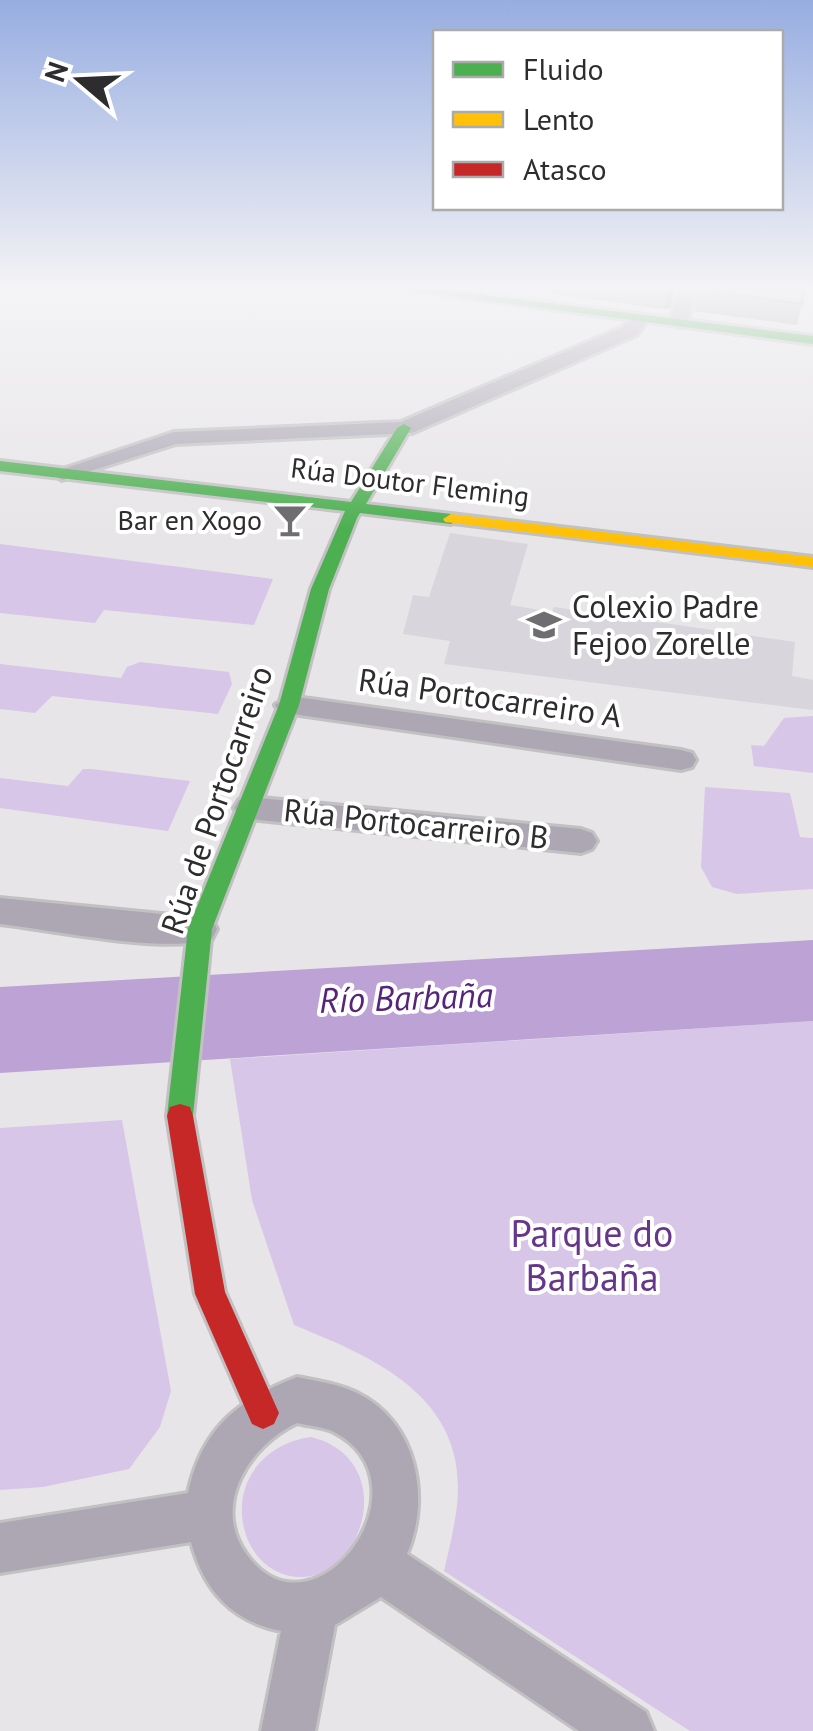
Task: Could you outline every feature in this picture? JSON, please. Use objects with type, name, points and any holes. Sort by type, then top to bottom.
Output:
[{"type":"street","points":[[62,473],[174,438],[404,428],[540,370]]},
{"type":"street","name":"Rúa de Portocarreiro","points":[[263,1413],[210,1294],[179,1126],[200,928],[289,705],[306,628],[349,518],[404,428]]},
{"type":"street","name":"Rúa Doutor Fleming","points":[[0,466],[358,505],[813,562]]},
{"type":"street","name":"Rúa Portocarreiro A","points":[[289,705],[681,760]]},
{"type":"street","name":"Rúa Portocarreiro B","points":[[250,808],[582,841]]},
{"type":"street","points":[[0,911],[136,927],[200,928]]},
{"type":"street","points":[[297,1400],[331,1402],[362,1418],[385,1446],[396,1483],[394,1524],[378,1564],[349,1593],[312,1608],[274,1606],[242,1588],[219,1554],[210,1514],[216,1474],[229,1450],[263,1413],[297,1400]]},
{"type":"street","points":[[0,1548],[210,1514]]},
{"type":"street","points":[[378,1564],[627,1731]]},
{"type":"street","points":[[288,1731],[312,1608]]},
{"type":"shaded area","name":"Colexio Padre Fejoo Zorelle","points":[[450,533],[528,544],[510,605],[552,612],[554,607],[795,642],[792,676],[813,680],[813,710],[444,664],[450,641],[403,634],[413,595],[429,597]]},
{"type":"green space","points":[[0,544],[273,579],[254,625],[104,610],[95,623],[0,613]]},
{"type":"green space","points":[[140,662],[229,672],[232,684],[218,714],[52,696],[35,713],[0,709],[0,664],[121,678],[127,667]]},
{"type":"green space","points":[[813,716],[813,773],[754,766],[751,745],[764,746],[784,718]]},
{"type":"green space","points":[[83,769],[190,781],[168,831],[0,808],[0,778],[68,786]]},
{"type":"green space","points":[[705,787],[790,793],[800,837],[813,838],[813,889],[737,894],[712,887],[701,867]]},
{"type":"green space","name":"Parque do Barbaña","points":[[813,1021],[813,1731],[690,1731],[444,1571],[458,1487],[454,1454],[443,1425],[425,1401],[378,1364],[294,1325],[252,1200],[230,1059]]},
{"type":"green space","points":[[122,1120],[171,1391],[160,1427],[129,1469],[43,1487],[0,1490],[0,1128]]},
{"type":"green space","points":[[311,1437],[341,1452],[359,1474],[364,1501],[360,1528],[347,1553],[327,1570],[302,1577],[274,1570],[259,1557],[246,1534],[242,1511],[248,1480],[256,1467],[280,1447]]},
{"type":"water","name":"Río Barbaña","points":[[813,940],[813,1021],[0,1073],[0,987]]},
{"type":"traffic: fast","points":[[180,1116],[200,929],[289,705],[320,589],[349,518],[404,428]]},
{"type":"traffic: fast","points":[[0,466],[451,519]]},
{"type":"traffic: slow","points":[[451,519],[813,562]]},
{"type":"traffic: jam","points":[[180,1116],[210,1294],[263,1413]]},
{"type":"place","name":"Bar en Xogo","points":[[290,520]]},
{"type":"place","name":"Colexio Padre Fejoo Zorelle","points":[[544,625]]}]
